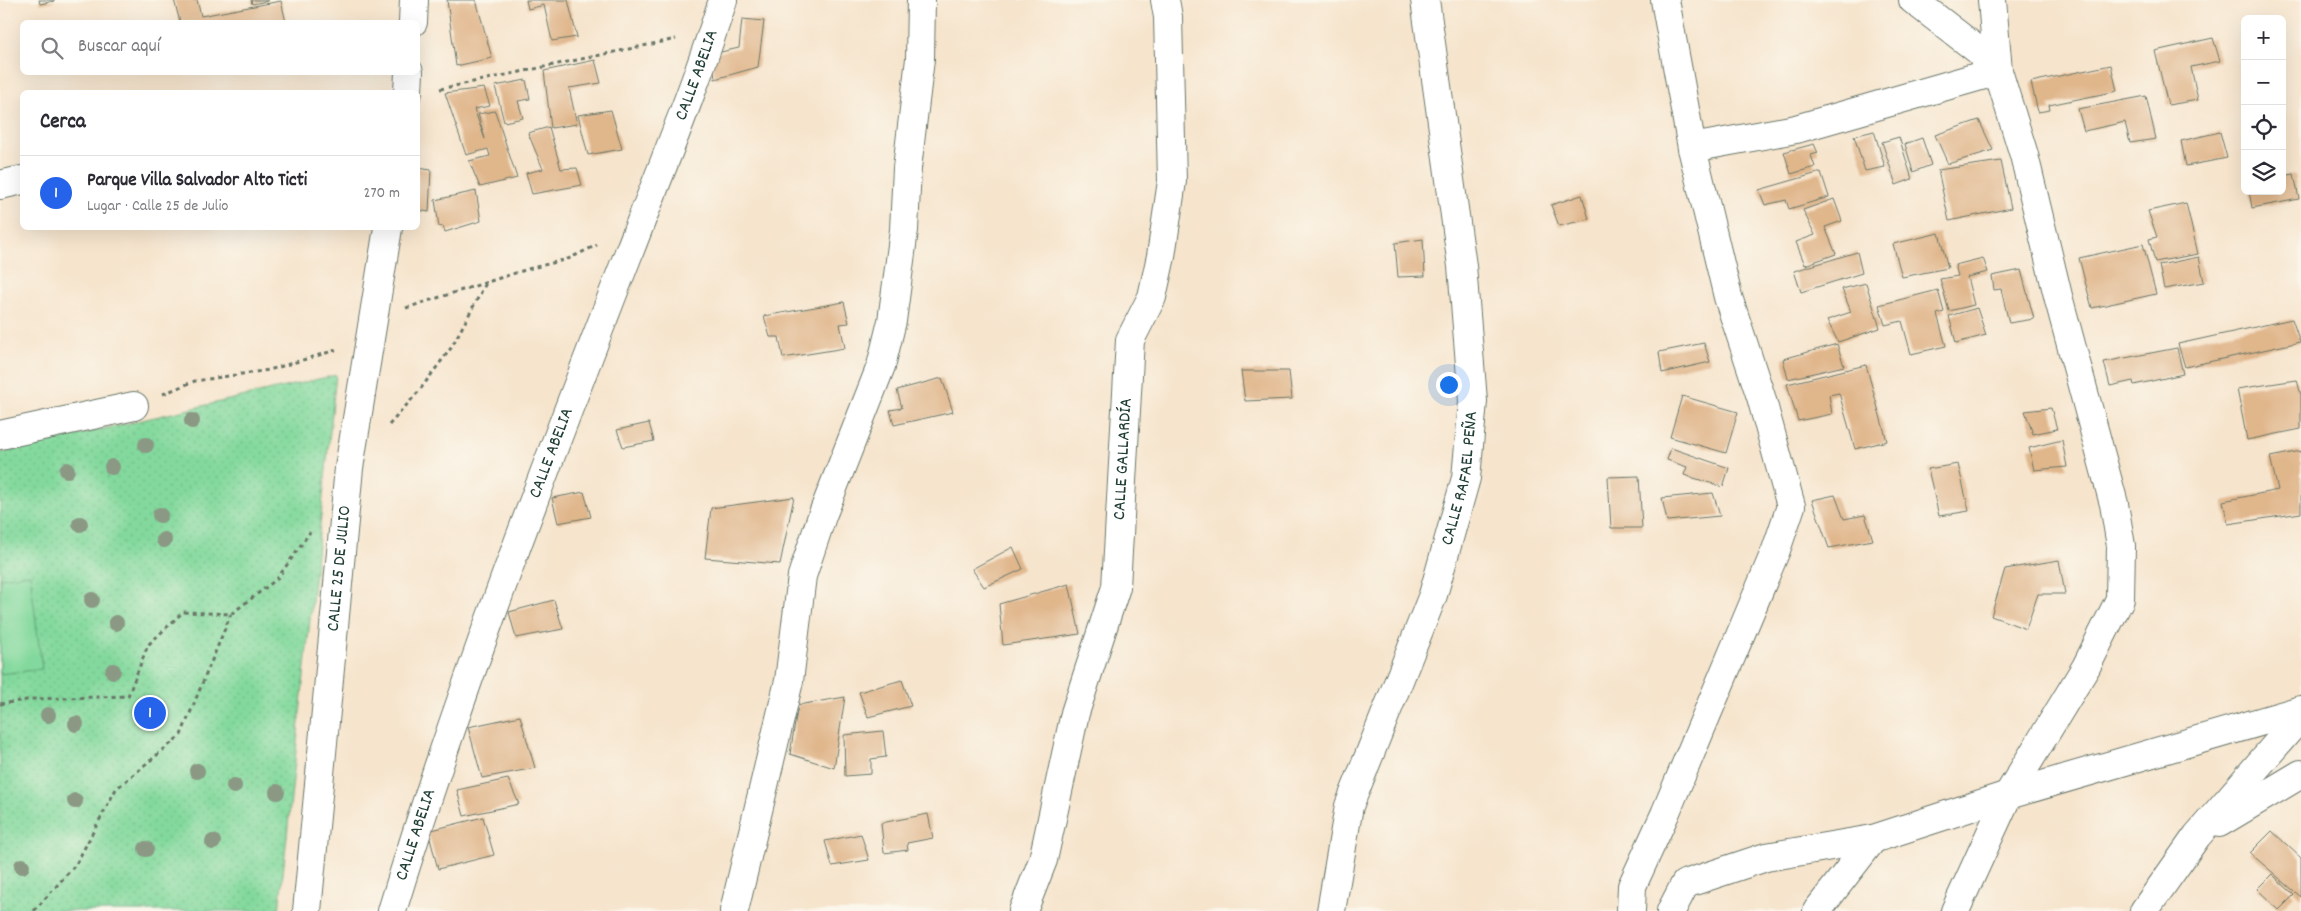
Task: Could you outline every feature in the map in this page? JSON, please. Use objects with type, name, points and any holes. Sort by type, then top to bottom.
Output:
[{"type":"street","points":[[413,20],[414,0]]},
{"type":"street","name":"CALLE ABELIA","points":[[392,911],[428,790],[513,554],[640,224],[670,152],[723,0]]},
{"type":"street","points":[[734,911],[789,681],[802,576],[822,516],[881,366],[892,321],[904,230],[907,168],[920,59],[921,0]]},
{"type":"street","name":"CALLE GALLARDÍA","points":[[1023,911],[1043,860],[1075,713],[1116,587],[1130,340],[1152,297],[1161,256],[1172,181],[1168,17],[1165,0]]},
{"type":"street","name":"CALLE RAFAEL PEÑA","points":[[1331,911],[1350,806],[1433,595],[1466,478],[1474,401],[1462,266],[1424,0]]},
{"type":"street","points":[[1631,911],[1632,886],[1665,814],[1776,550],[1791,506],[1761,397],[1728,297],[1692,148],[1665,0]]},
{"type":"street","points":[[1913,0],[1979,51],[1998,71]]},
{"type":"street","points":[[1955,911],[2008,795],[2086,667],[2120,599],[2121,546],[2114,504],[2024,155],[1998,71],[1992,0]]},
{"type":"street","points":[[1692,148],[1796,129],[1998,71]]},
{"type":"street","points":[[408,90],[409,75]]},
{"type":"street","points":[[0,185],[20,180]]},
{"type":"street","name":"CALLE 25 DE JULIO","points":[[307,911],[349,468],[388,230]]},
{"type":"street","points":[[0,435],[134,406]]},
{"type":"street","points":[[1671,911],[1685,884],[1766,857],[1872,839],[2008,795],[2301,710]]},
{"type":"street","points":[[2144,911],[2197,836],[2301,716]]},
{"type":"street","points":[[2197,836],[2301,774]]},
{"type":"street","points":[[1817,911],[1872,839]]},
{"type":"path","points":[[437,90],[713,31]]},
{"type":"path","points":[[134,406],[196,381],[268,370],[370,339],[402,310],[568,259],[640,224]]},
{"type":"path","points":[[387,426],[419,391],[451,348],[486,283]]},
{"type":"path","points":[[34,911],[76,864],[116,790],[181,735],[231,614],[277,579],[310,531]]},
{"type":"path","points":[[0,704],[33,699],[128,696],[148,646],[183,612],[231,614]]},
{"type":"green space","points":[[336,375],[279,911],[0,911],[0,453]]},
{"type":"green space","points":[[30,574],[42,669],[0,674],[0,578]]},
{"type":"building","points":[[39,0],[54,0],[54,1],[40,4]]},
{"type":"building","points":[[174,0],[197,0],[201,16],[281,1],[286,20],[179,20]]},
{"type":"building","points":[[251,0],[268,0],[268,1],[252,4]]},
{"type":"building","points":[[447,0],[476,0],[492,58],[456,66]]},
{"type":"building","points":[[526,0],[568,0],[577,37],[552,41],[544,5],[528,9]]},
{"type":"building","points":[[742,19],[764,21],[758,67],[715,79],[712,54],[739,48]]},
{"type":"building","points":[[2213,38],[2220,61],[2191,67],[2198,100],[2168,105],[2155,51]]},
{"type":"building","points":[[595,60],[601,83],[569,88],[577,124],[551,128],[544,71]]},
{"type":"building","points":[[2111,65],[2117,91],[2049,105],[2050,110],[2038,112],[2031,82]]},
{"type":"building","points":[[526,80],[530,99],[518,101],[523,118],[504,122],[495,86]]},
{"type":"building","points":[[484,88],[490,106],[474,109],[485,139],[478,114],[495,111],[517,178],[480,187],[469,161],[490,156],[488,149],[466,155],[445,93]]},
{"type":"building","points":[[2146,96],[2156,139],[2130,143],[2125,122],[2084,131],[2078,109]]},
{"type":"building","points":[[611,110],[622,149],[588,155],[578,115]]},
{"type":"building","points":[[1979,120],[1993,150],[1948,164],[1935,135]]},
{"type":"building","points":[[549,127],[561,169],[577,168],[582,185],[532,194],[526,173],[543,169],[528,133]]},
{"type":"building","points":[[1874,131],[1885,167],[1865,171],[1854,136]]},
{"type":"building","points":[[2220,132],[2227,158],[2186,166],[2181,141]]},
{"type":"building","points":[[1899,137],[1912,179],[1896,185],[1882,142]]},
{"type":"building","points":[[1922,138],[1931,165],[1913,172],[1905,144]]},
{"type":"building","points":[[1814,144],[1818,153],[1811,155],[1815,167],[1791,174],[1784,152]]},
{"type":"building","points":[[2001,161],[2011,208],[1949,221],[1938,170]]},
{"type":"building","points":[[420,168],[431,170],[429,212],[420,210]]},
{"type":"building","points":[[1821,172],[1829,197],[1789,209],[1786,200],[1765,205],[1759,190]]},
{"type":"building","points":[[2294,174],[2299,199],[2252,208],[2250,195],[2286,195],[2286,175]]},
{"type":"building","points":[[476,191],[481,221],[445,232],[443,226],[439,227],[435,200]]},
{"type":"building","points":[[1582,195],[1589,219],[1559,226],[1551,205]]},
{"type":"building","points":[[1834,199],[1842,221],[1825,227],[1836,254],[1805,265],[1796,242],[1815,235],[1803,210]]},
{"type":"building","points":[[2186,203],[2198,254],[2155,262],[2149,239],[2157,237],[2148,211]]},
{"type":"building","points":[[1939,233],[1948,268],[1902,277],[1893,244]]},
{"type":"building","points":[[1423,239],[1425,276],[1398,277],[1395,243]]},
{"type":"building","points":[[2143,244],[2156,294],[2092,308],[2079,258]]},
{"type":"building","points":[[1857,252],[1862,273],[1801,292],[1794,271]]},
{"type":"building","points":[[2199,257],[2204,282],[2164,289],[2159,265]]},
{"type":"building","points":[[1983,258],[1988,272],[1967,277],[1974,305],[1949,311],[1940,279],[1958,276],[1955,265]]},
{"type":"building","points":[[2021,270],[2034,319],[2009,323],[2001,289],[1994,290],[1992,276]]},
{"type":"building","points":[[1866,283],[1880,328],[1838,342],[1827,320],[1851,312],[1842,289]]},
{"type":"building","points":[[1938,290],[1944,312],[1937,314],[1946,346],[1911,354],[1902,321],[1885,325],[1879,305]]},
{"type":"building","points":[[844,302],[849,323],[840,324],[845,348],[783,358],[779,337],[770,337],[764,316]]},
{"type":"building","points":[[1977,308],[1986,335],[1956,343],[1949,316]]},
{"type":"building","points":[[2292,319],[2300,342],[2185,367],[2178,344]]},
{"type":"building","points":[[1704,343],[1710,362],[1662,373],[1659,352]]},
{"type":"building","points":[[1837,344],[1844,366],[1788,379],[1783,359]]},
{"type":"building","points":[[2177,348],[2183,374],[2134,385],[2133,381],[2110,386],[2104,362]]},
{"type":"building","points":[[1866,365],[1887,441],[1855,449],[1839,393],[1829,395],[1832,414],[1798,421],[1787,384]]},
{"type":"building","points":[[1241,371],[1289,371],[1292,399],[1245,401]]},
{"type":"building","points":[[942,378],[953,412],[894,425],[890,410],[902,408],[897,390]]},
{"type":"building","points":[[2297,380],[2301,395],[2301,429],[2247,440],[2237,389]]},
{"type":"building","points":[[1682,396],[1738,412],[1726,453],[1670,437]]},
{"type":"building","points":[[2051,408],[2057,429],[2033,434],[2025,411]]},
{"type":"building","points":[[649,423],[654,441],[623,447],[617,430]]},
{"type":"building","points":[[2062,440],[2067,467],[2034,470],[2029,448]]},
{"type":"building","points":[[1671,448],[1729,468],[1723,487],[1684,475],[1687,467],[1667,460]]},
{"type":"building","points":[[2301,451],[2301,513],[2228,524],[2223,501],[2278,490],[2270,457]]},
{"type":"building","points":[[1958,464],[1969,511],[1939,516],[1928,469]]},
{"type":"building","points":[[1639,476],[1642,528],[1611,528],[1608,477]]},
{"type":"building","points":[[584,492],[591,517],[558,523],[552,498]]},
{"type":"building","points":[[1713,493],[1720,516],[1667,521],[1662,498]]},
{"type":"building","points":[[1835,495],[1844,519],[1865,515],[1873,540],[1829,548],[1812,500]]},
{"type":"building","points":[[794,497],[780,564],[705,558],[711,508]]},
{"type":"building","points":[[1013,547],[1023,569],[984,587],[972,569]]},
{"type":"building","points":[[2059,560],[2065,594],[2038,594],[2026,629],[1991,616],[2005,569]]},
{"type":"building","points":[[1069,584],[1080,634],[1003,645],[999,604]]},
{"type":"building","points":[[554,600],[563,629],[516,638],[509,612]]},
{"type":"building","points":[[902,680],[911,706],[868,717],[859,692]]},
{"type":"building","points":[[845,697],[834,768],[790,754],[798,705]]},
{"type":"building","points":[[520,716],[535,768],[482,778],[468,727]]},
{"type":"building","points":[[883,731],[886,757],[871,759],[871,774],[845,776],[844,735]]},
{"type":"building","points":[[508,779],[519,804],[464,816],[457,790]]},
{"type":"building","points":[[928,814],[933,838],[907,843],[908,850],[884,853],[881,823]]},
{"type":"building","points":[[483,817],[494,855],[438,869],[428,831]]},
{"type":"building","points":[[2272,831],[2301,858],[2301,897],[2250,853]]},
{"type":"building","points":[[861,834],[869,860],[832,866],[825,841]]},
{"type":"building","points":[[2272,874],[2294,895],[2279,910],[2257,889]]},
{"type":"place","name":"Parque Villa Salvador Alto Ticti","points":[[150,713]]}]
